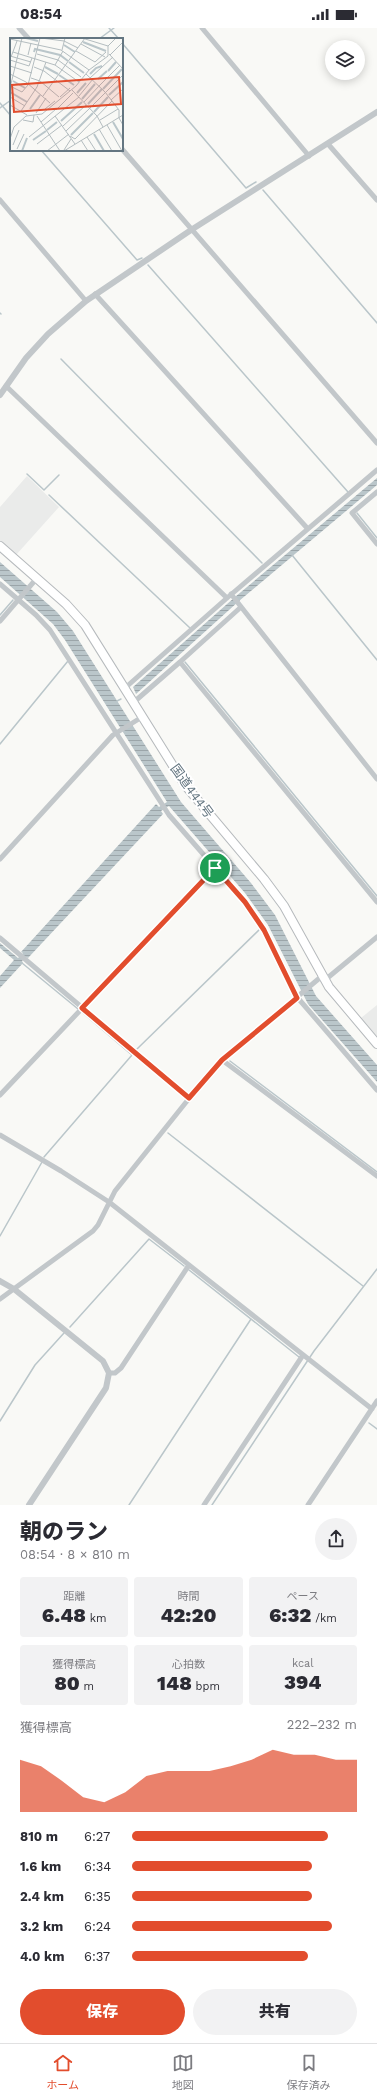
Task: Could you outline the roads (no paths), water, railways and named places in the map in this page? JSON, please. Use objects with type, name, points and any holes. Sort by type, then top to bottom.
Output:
[{"type":"highway","name":"国道444号","points":[[0,546],[66,604],[85,625],[126,688],[142,717],[185,785],[264,879],[284,906],[323,978],[377,1044]]},
{"type":"street","points":[[19,28],[28,38]]},
{"type":"street","points":[[202,28],[309,156]]},
{"type":"street","points":[[0,395],[26,358],[48,334],[95,294],[191,230],[377,112]]},
{"type":"street","points":[[328,144],[377,200]]},
{"type":"street","points":[[123,150],[377,443]]},
{"type":"street","points":[[0,200],[86,301]]},
{"type":"street","points":[[95,294],[308,529]]},
{"type":"street","points":[[6,386],[240,606],[377,778]]},
{"type":"street","points":[[126,688],[230,596],[377,470]]},
{"type":"street","points":[[377,492],[352,513],[377,544]]},
{"type":"street","points":[[0,620],[37,578]]},
{"type":"street","points":[[0,584],[36,615],[61,645],[118,732],[163,807],[245,902],[264,930],[297,997],[377,1090]]},
{"type":"street","points":[[133,701],[180,662],[240,606]]},
{"type":"street","points":[[180,662],[377,902]]},
{"type":"street","points":[[0,859],[118,732],[142,717]]},
{"type":"street","points":[[0,1095],[215,868]]},
{"type":"street","points":[[0,1299],[93,1231],[98,1225],[115,1191],[189,1098],[222,1060],[314,982],[323,978],[377,937]]},
{"type":"street","points":[[0,938],[189,1098]]},
{"type":"street","points":[[222,1060],[377,1176]]},
{"type":"street","points":[[0,1135],[62,1171],[109,1202],[372,1409]]},
{"type":"street","points":[[109,1374],[121,1368],[189,1265]]},
{"type":"street","points":[[0,1281],[14,1289],[103,1361],[109,1374],[106,1388],[29,1505]]},
{"type":"street","points":[[204,1505],[307,1358]]},
{"type":"street","points":[[308,1505],[377,1402]]},
{"type":"waterway","points":[[109,28],[118,38]]},
{"type":"waterway","points":[[100,38],[114,28]]},
{"type":"waterway","points":[[123,44],[246,188],[256,182]]},
{"type":"waterway","points":[[0,108],[10,101]]},
{"type":"waterway","points":[[0,103],[10,115]]},
{"type":"waterway","points":[[42,151],[137,260],[142,258]]},
{"type":"waterway","points":[[263,190],[377,323]]},
{"type":"waterway","points":[[148,265],[348,492]]},
{"type":"waterway","points":[[61,359],[262,563]]},
{"type":"waterway","points":[[27,474],[44,490],[59,475]]},
{"type":"waterway","points":[[49,495],[190,628]]},
{"type":"waterway","points":[[357,513],[377,538]]},
{"type":"waterway","points":[[292,555],[377,660]]},
{"type":"waterway","points":[[0,615],[13,600]]},
{"type":"waterway","points":[[0,744],[68,661]]},
{"type":"waterway","points":[[185,662],[377,896]]},
{"type":"waterway","points":[[117,701],[121,699]]},
{"type":"waterway","points":[[137,1049],[260,929]]},
{"type":"waterway","points":[[22,963],[78,1009]]},
{"type":"waterway","points":[[44,1157],[132,1055],[83,1013]]},
{"type":"waterway","points":[[230,1061],[377,1172]]},
{"type":"waterway","points":[[168,1133],[363,1286]]},
{"type":"waterway","points":[[0,1236],[42,1162]]},
{"type":"waterway","points":[[70,1327],[149,1239],[184,1266]]},
{"type":"waterway","points":[[212,1505],[314,1351],[377,1269]]},
{"type":"waterway","points":[[189,1270],[299,1357]]},
{"type":"waterway","points":[[129,1505],[251,1319]]},
{"type":"waterway","points":[[0,1421],[35,1365],[64,1333]]},
{"type":"waterway","points":[[369,1423],[377,1429]]}]
